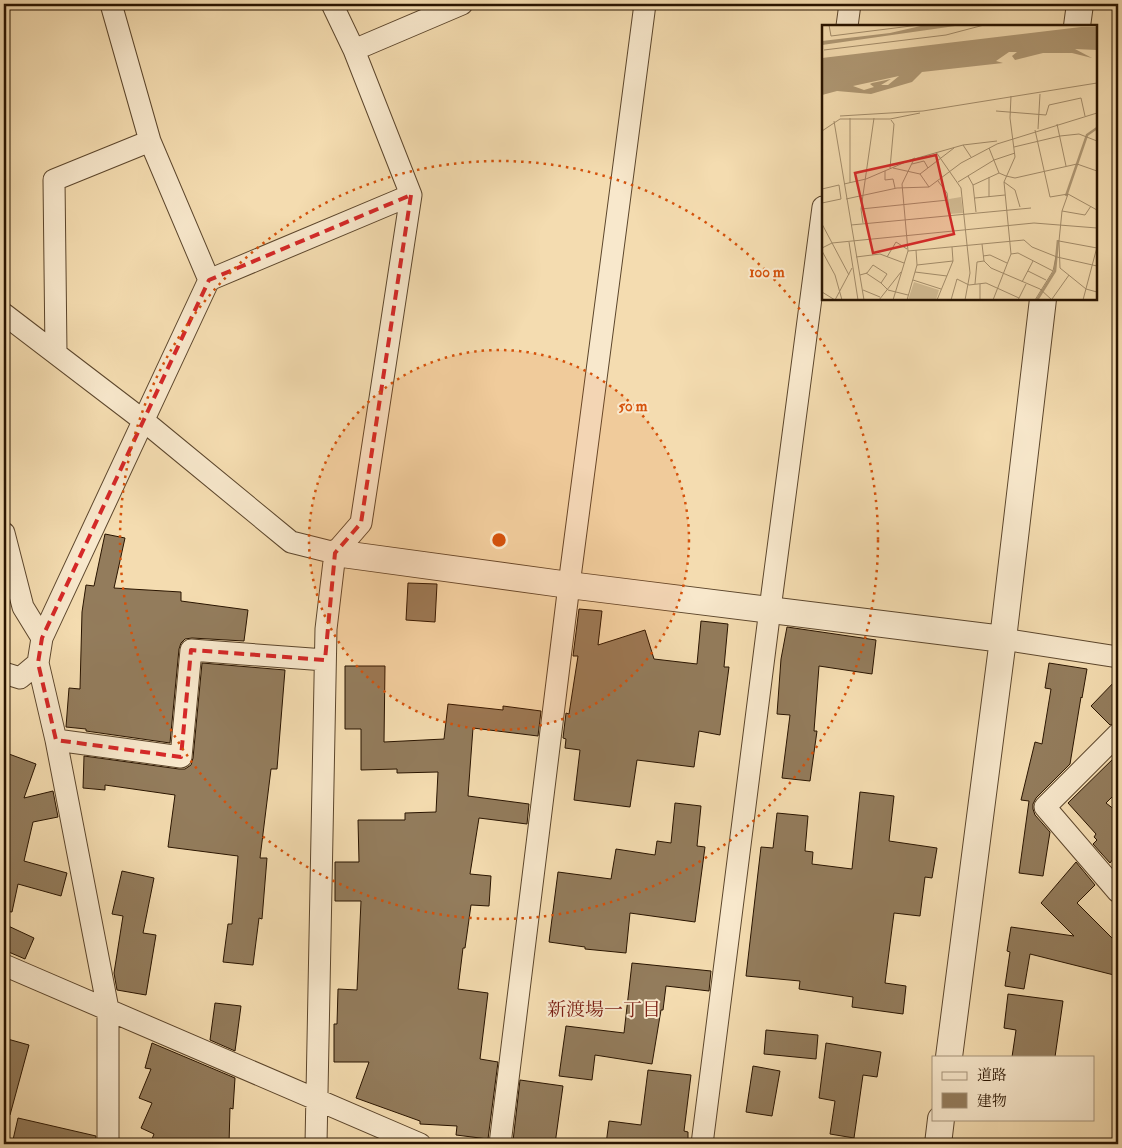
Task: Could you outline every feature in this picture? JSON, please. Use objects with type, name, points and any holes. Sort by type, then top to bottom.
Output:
[{"type":"street","points":[[111,4],[150,141],[209,280]]},
{"type":"street","points":[[316,1144],[326,629],[335,553],[361,523],[411,194],[354,50],[332,4]]},
{"type":"street","points":[[354,50],[462,4]]},
{"type":"street","points":[[500,1144],[569,585],[645,4]]},
{"type":"street","points":[[847,25],[850,4]]},
{"type":"street","points":[[1077,25],[1080,4]]},
{"type":"street","points":[[56,353],[54,180],[150,141]]},
{"type":"street","points":[[108,1144],[108,1009],[56,740],[38,663],[42,638],[209,280],[411,194]]},
{"type":"street","points":[[702,1144],[822,215]]},
{"type":"street","points":[[949,1056],[1003,639],[1043,300]]},
{"type":"street","points":[[4,314],[144,421],[290,542],[335,553],[569,585],[1003,639],[1118,657]]},
{"type":"street","points":[[4,533],[23,607],[42,638]]},
{"type":"street","points":[[56,740],[181,757],[191,650],[325,660]]},
{"type":"street","points":[[4,672],[20,678],[38,663]]},
{"type":"street","points":[[1118,734],[1044,806],[1118,892]]},
{"type":"street","points":[[4,965],[420,1144]]},
{"type":"street","points":[[938,1144],[941,1120]]},
{"type":"highlighted area","points":[[411,195],[361,523],[335,553],[325,660],[191,650],[181,757],[56,740],[38,663],[42,638],[209,280]]},
{"type":"building","points":[[105,534],[125,538],[114,588],[181,592],[181,601],[248,610],[244,641],[192,638],[185,639],[181,643],[170,743],[66,727],[69,688],[80,689],[82,612],[86,585],[94,586]]},
{"type":"building","points":[[408,583],[437,584],[435,622],[406,620]]},
{"type":"building","points":[[579,609],[602,611],[598,645],[645,630],[654,659],[697,664],[701,621],[728,624],[724,667],[729,667],[720,735],[699,731],[694,767],[637,760],[630,807],[574,800],[580,750],[565,748],[566,739],[563,738],[566,713],[569,714],[578,656],[573,656]]},
{"type":"building","points":[[787,627],[876,640],[872,674],[819,666],[814,731],[817,731],[810,781],[782,778],[790,715],[777,714],[781,659]]},
{"type":"building","points":[[202,663],[285,670],[277,769],[271,769],[260,858],[267,858],[262,919],[259,918],[253,965],[223,962],[228,924],[232,924],[238,856],[168,847],[175,795],[105,785],[105,790],[83,788],[84,756],[179,769],[185,769],[191,765]]},
{"type":"building","points":[[1049,663],[1087,669],[1070,764],[1036,798],[1033,804],[1035,815],[1050,832],[1043,876],[1019,873],[1029,801],[1021,800],[1035,742],[1042,744],[1051,689],[1045,688]]},
{"type":"building","points":[[345,666],[385,666],[384,742],[444,739],[448,704],[503,710],[503,706],[541,711],[538,736],[473,728],[468,796],[529,804],[527,824],[479,818],[470,874],[491,876],[489,906],[471,905],[458,989],[488,993],[480,1059],[498,1062],[488,1139],[456,1135],[457,1126],[420,1124],[420,1121],[356,1098],[369,1062],[334,1062],[334,1024],[337,1024],[338,989],[357,990],[361,901],[335,901],[335,862],[359,862],[358,820],[405,820],[405,813],[436,812],[438,772],[397,773],[397,769],[361,770],[361,729],[345,729]]},
{"type":"building","points":[[1118,678],[1118,722],[1110,725],[1091,706]]},
{"type":"building","points":[[9,754],[36,764],[24,798],[53,791],[58,817],[33,822],[24,861],[67,873],[61,896],[18,884],[12,912],[4,911],[4,769]]},
{"type":"building","points":[[1118,754],[1118,791],[1106,803],[1115,810],[1118,807],[1118,858],[1116,855],[1110,863],[1093,844],[1097,840],[1094,837],[1096,834],[1068,803]]},
{"type":"building","points":[[860,792],[894,796],[889,841],[937,848],[932,878],[925,877],[920,916],[894,913],[885,983],[906,986],[903,1014],[852,1007],[853,997],[799,989],[800,981],[746,976],[761,847],[773,848],[777,813],[808,816],[805,851],[813,852],[812,864],[852,869]]},
{"type":"building","points":[[675,803],[701,806],[697,846],[705,847],[695,922],[630,913],[626,953],[585,949],[585,947],[549,942],[558,872],[611,879],[616,849],[655,855],[657,841],[671,843]]},
{"type":"building","points":[[1076,862],[1095,885],[1077,903],[1118,944],[1118,976],[1030,954],[1024,989],[1005,986],[1010,952],[1007,951],[1011,927],[1074,936],[1041,903]]},
{"type":"building","points":[[122,871],[154,878],[143,933],[156,935],[146,995],[117,990],[114,973],[123,916],[112,914]]},
{"type":"building","points":[[4,924],[34,938],[25,959],[4,950]]},
{"type":"building","points":[[632,963],[711,971],[709,991],[666,986],[652,1064],[595,1055],[592,1080],[559,1076],[566,1026],[624,1033]]},
{"type":"building","points":[[1008,994],[1063,1001],[1055,1056],[1012,1056],[1016,1030],[1004,1028]]},
{"type":"building","points":[[215,1003],[241,1006],[235,1051],[210,1040]]},
{"type":"building","points":[[766,1030],[818,1035],[816,1059],[764,1054]]},
{"type":"building","points":[[4,1038],[29,1045],[10,1115],[4,1115]]},
{"type":"building","points":[[152,1043],[235,1078],[233,1109],[230,1108],[229,1144],[150,1144],[154,1134],[141,1128],[152,1103],[139,1098],[151,1069],[145,1068]]},
{"type":"building","points":[[826,1043],[881,1052],[877,1077],[863,1075],[854,1138],[830,1134],[835,1101],[819,1098]]},
{"type":"building","points":[[753,1066],[780,1071],[772,1116],[746,1112]]},
{"type":"building","points":[[648,1070],[691,1075],[684,1131],[688,1132],[688,1144],[606,1144],[609,1121],[641,1125]]},
{"type":"building","points":[[520,1080],[563,1086],[555,1144],[522,1144],[513,1141]]},
{"type":"building","points":[[18,1118],[96,1136],[95,1144],[12,1144]]},
{"type":"district","name":"新渡場一丁目","points":[[604,1009]]}]
